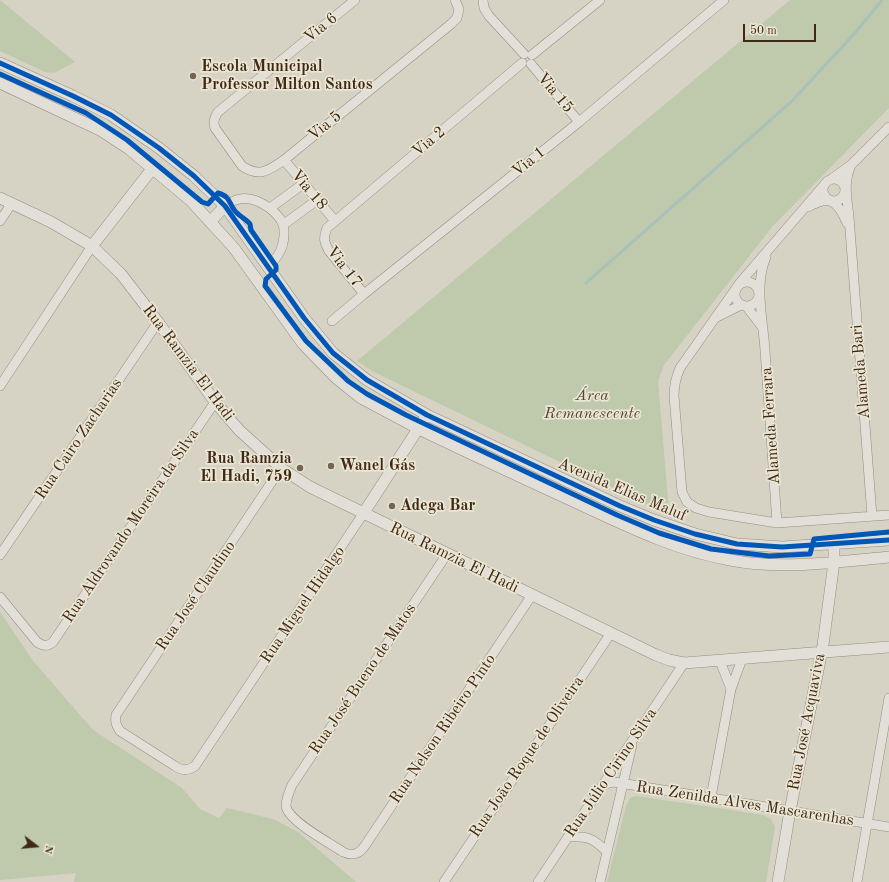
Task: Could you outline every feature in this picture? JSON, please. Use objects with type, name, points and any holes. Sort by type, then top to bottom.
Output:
[{"type":"street","name":"Via 6","points":[[257,172],[248,170],[242,166],[215,128],[214,118],[218,112],[355,0]]},
{"type":"street","name":"Via 5","points":[[257,172],[269,170],[284,160],[451,24],[457,18],[459,9],[455,0]]},
{"type":"street","name":"Via 15","points":[[483,0],[484,8],[489,16],[579,122]]},
{"type":"street","name":"Via 2","points":[[335,221],[527,59],[600,0]]},
{"type":"street","name":"Via 1","points":[[332,321],[579,122],[724,0]]},
{"type":"street","name":"Avenida Elias Maluf","points":[[0,63],[111,115],[159,148],[194,176],[225,206],[304,318],[333,353],[367,380],[427,415],[620,506],[654,520],[695,534],[737,544],[782,547],[889,540]]},
{"type":"street","name":"Avenida Elias Maluf","points":[[0,83],[100,130],[128,149],[191,200],[234,248],[303,344],[336,378],[361,398],[419,429],[652,537],[692,551],[730,560],[780,565],[889,557]]},
{"type":"street","points":[[889,127],[851,165],[827,182],[738,284],[716,318],[680,368],[674,386],[682,492],[687,502],[696,508],[709,512],[777,523],[889,515]]},
{"type":"street","name":"Via 18","points":[[284,160],[335,221]]},
{"type":"street","points":[[804,210],[815,203],[831,200],[835,201],[842,198],[851,165]]},
{"type":"street","points":[[0,386],[92,246],[152,169]]},
{"type":"street","points":[[827,182],[835,179],[840,181],[844,185],[845,189]]},
{"type":"street","points":[[827,182],[824,192],[828,199],[831,200]]},
{"type":"street","points":[[270,208],[304,184]]},
{"type":"street","name":"Alameda Bari","points":[[845,189],[849,210],[849,228],[872,516]]},
{"type":"street","name":"Rua Ramzia El Hadi","points":[[0,198],[51,222],[92,246],[121,274],[158,322],[215,402],[239,430],[281,468],[310,487],[363,514],[669,660],[684,663],[720,661],[889,647]]},
{"type":"street","points":[[210,222],[225,206],[235,200],[245,198],[256,201],[270,208],[283,225],[284,237],[281,249],[277,257],[268,267],[261,270],[257,269],[234,248]]},
{"type":"street","points":[[283,225],[317,200]]},
{"type":"street","name":"Alameda Bari","points":[[831,200],[837,204],[842,211],[849,228]]},
{"type":"street","points":[[0,221],[12,204]]},
{"type":"street","name":"Via 17","points":[[335,221],[327,228],[324,236],[324,244],[364,294]]},
{"type":"street","name":"Alameda Ferrara","points":[[768,250],[762,266],[760,292],[764,329],[777,523]]},
{"type":"street","points":[[716,318],[744,306],[752,306],[756,302],[759,298],[760,292],[754,283],[748,281],[738,284],[735,290],[735,296],[737,301],[744,306],[764,329]]},
{"type":"street","name":"Rua Cairo Zacharias","points":[[0,555],[158,322]]},
{"type":"street","name":"Rua Aldrovando Moreira da Silva","points":[[0,597],[37,642],[45,646],[53,642],[215,402]]},
{"type":"street","points":[[419,429],[427,415]]},
{"type":"street","name":"Rua Miguel Hidalgo","points":[[180,769],[190,769],[195,766],[419,429]]},
{"type":"street","name":"Rua José Claudino","points":[[180,769],[120,731],[116,726],[116,715],[281,468]]},
{"type":"street","points":[[834,544],[834,562]]},
{"type":"street","name":"Rua José Bueno de Matos","points":[[349,854],[343,852],[299,824],[291,816],[286,807],[288,795],[292,785],[447,554]]},
{"type":"street","name":"Rua José Acquaviva","points":[[778,882],[790,811],[821,652],[834,562]]},
{"type":"street","name":"Rua Nelson Ribeiro Pinto","points":[[349,854],[355,855],[364,847],[532,595]]},
{"type":"street","name":"Rua João Roque de Oliveira","points":[[444,882],[611,633]]},
{"type":"street","points":[[711,797],[731,689],[742,659]]},
{"type":"street","points":[[720,661],[731,689]]},
{"type":"street","name":"Rua Júlio Cirino Silva","points":[[538,882],[684,663]]},
{"type":"street","points":[[857,882],[889,698]]},
{"type":"street","points":[[600,882],[633,740]]},
{"type":"street","name":"Rua Zenilda Alves Mascarenhas","points":[[602,786],[614,782],[889,827]]},
{"type":"street","points":[[568,837],[580,836],[592,839],[607,852]]},
{"type":"green space","points":[[0,0],[75,62],[54,73],[45,72],[0,51]]},
{"type":"green space","name":"Área Remanescente","points":[[790,0],[889,0],[889,108],[772,227],[664,365],[658,381],[669,512],[659,510],[372,371],[357,361]]},
{"type":"green space","points":[[0,612],[34,662],[93,730],[182,788],[200,809],[219,818],[227,808],[273,819],[298,832],[356,882],[74,882],[76,873],[0,880]]},
{"type":"green space","points":[[637,796],[763,815],[771,819],[775,827],[766,882],[607,882],[626,806],[630,799]]},
{"type":"waterway","points":[[586,283],[792,101],[855,33],[882,0]]},
{"type":"cycle path","points":[[0,63],[111,115],[159,148],[194,176],[225,206],[304,318],[333,353],[367,380],[427,415],[620,506],[654,520],[695,534],[737,544],[782,547],[889,540]]},
{"type":"cycle path","points":[[0,74],[86,113],[127,140],[202,202],[208,204],[218,193],[225,196],[235,211],[250,224],[251,230],[276,266],[276,270],[266,279],[265,286],[306,341],[348,381],[367,394],[406,415],[617,515],[659,533],[711,549],[769,556],[810,554],[814,539],[889,532]]},
{"type":"place","name":"Escola Municipal Professor Milton Santos","points":[[193,76]]},
{"type":"place","name":"Wanel Gás","points":[[331,466]]},
{"type":"place","name":"Rua Ramzia El Hadi, 759","points":[[300,468]]},
{"type":"place","name":"Adega Bar","points":[[392,506]]}]
